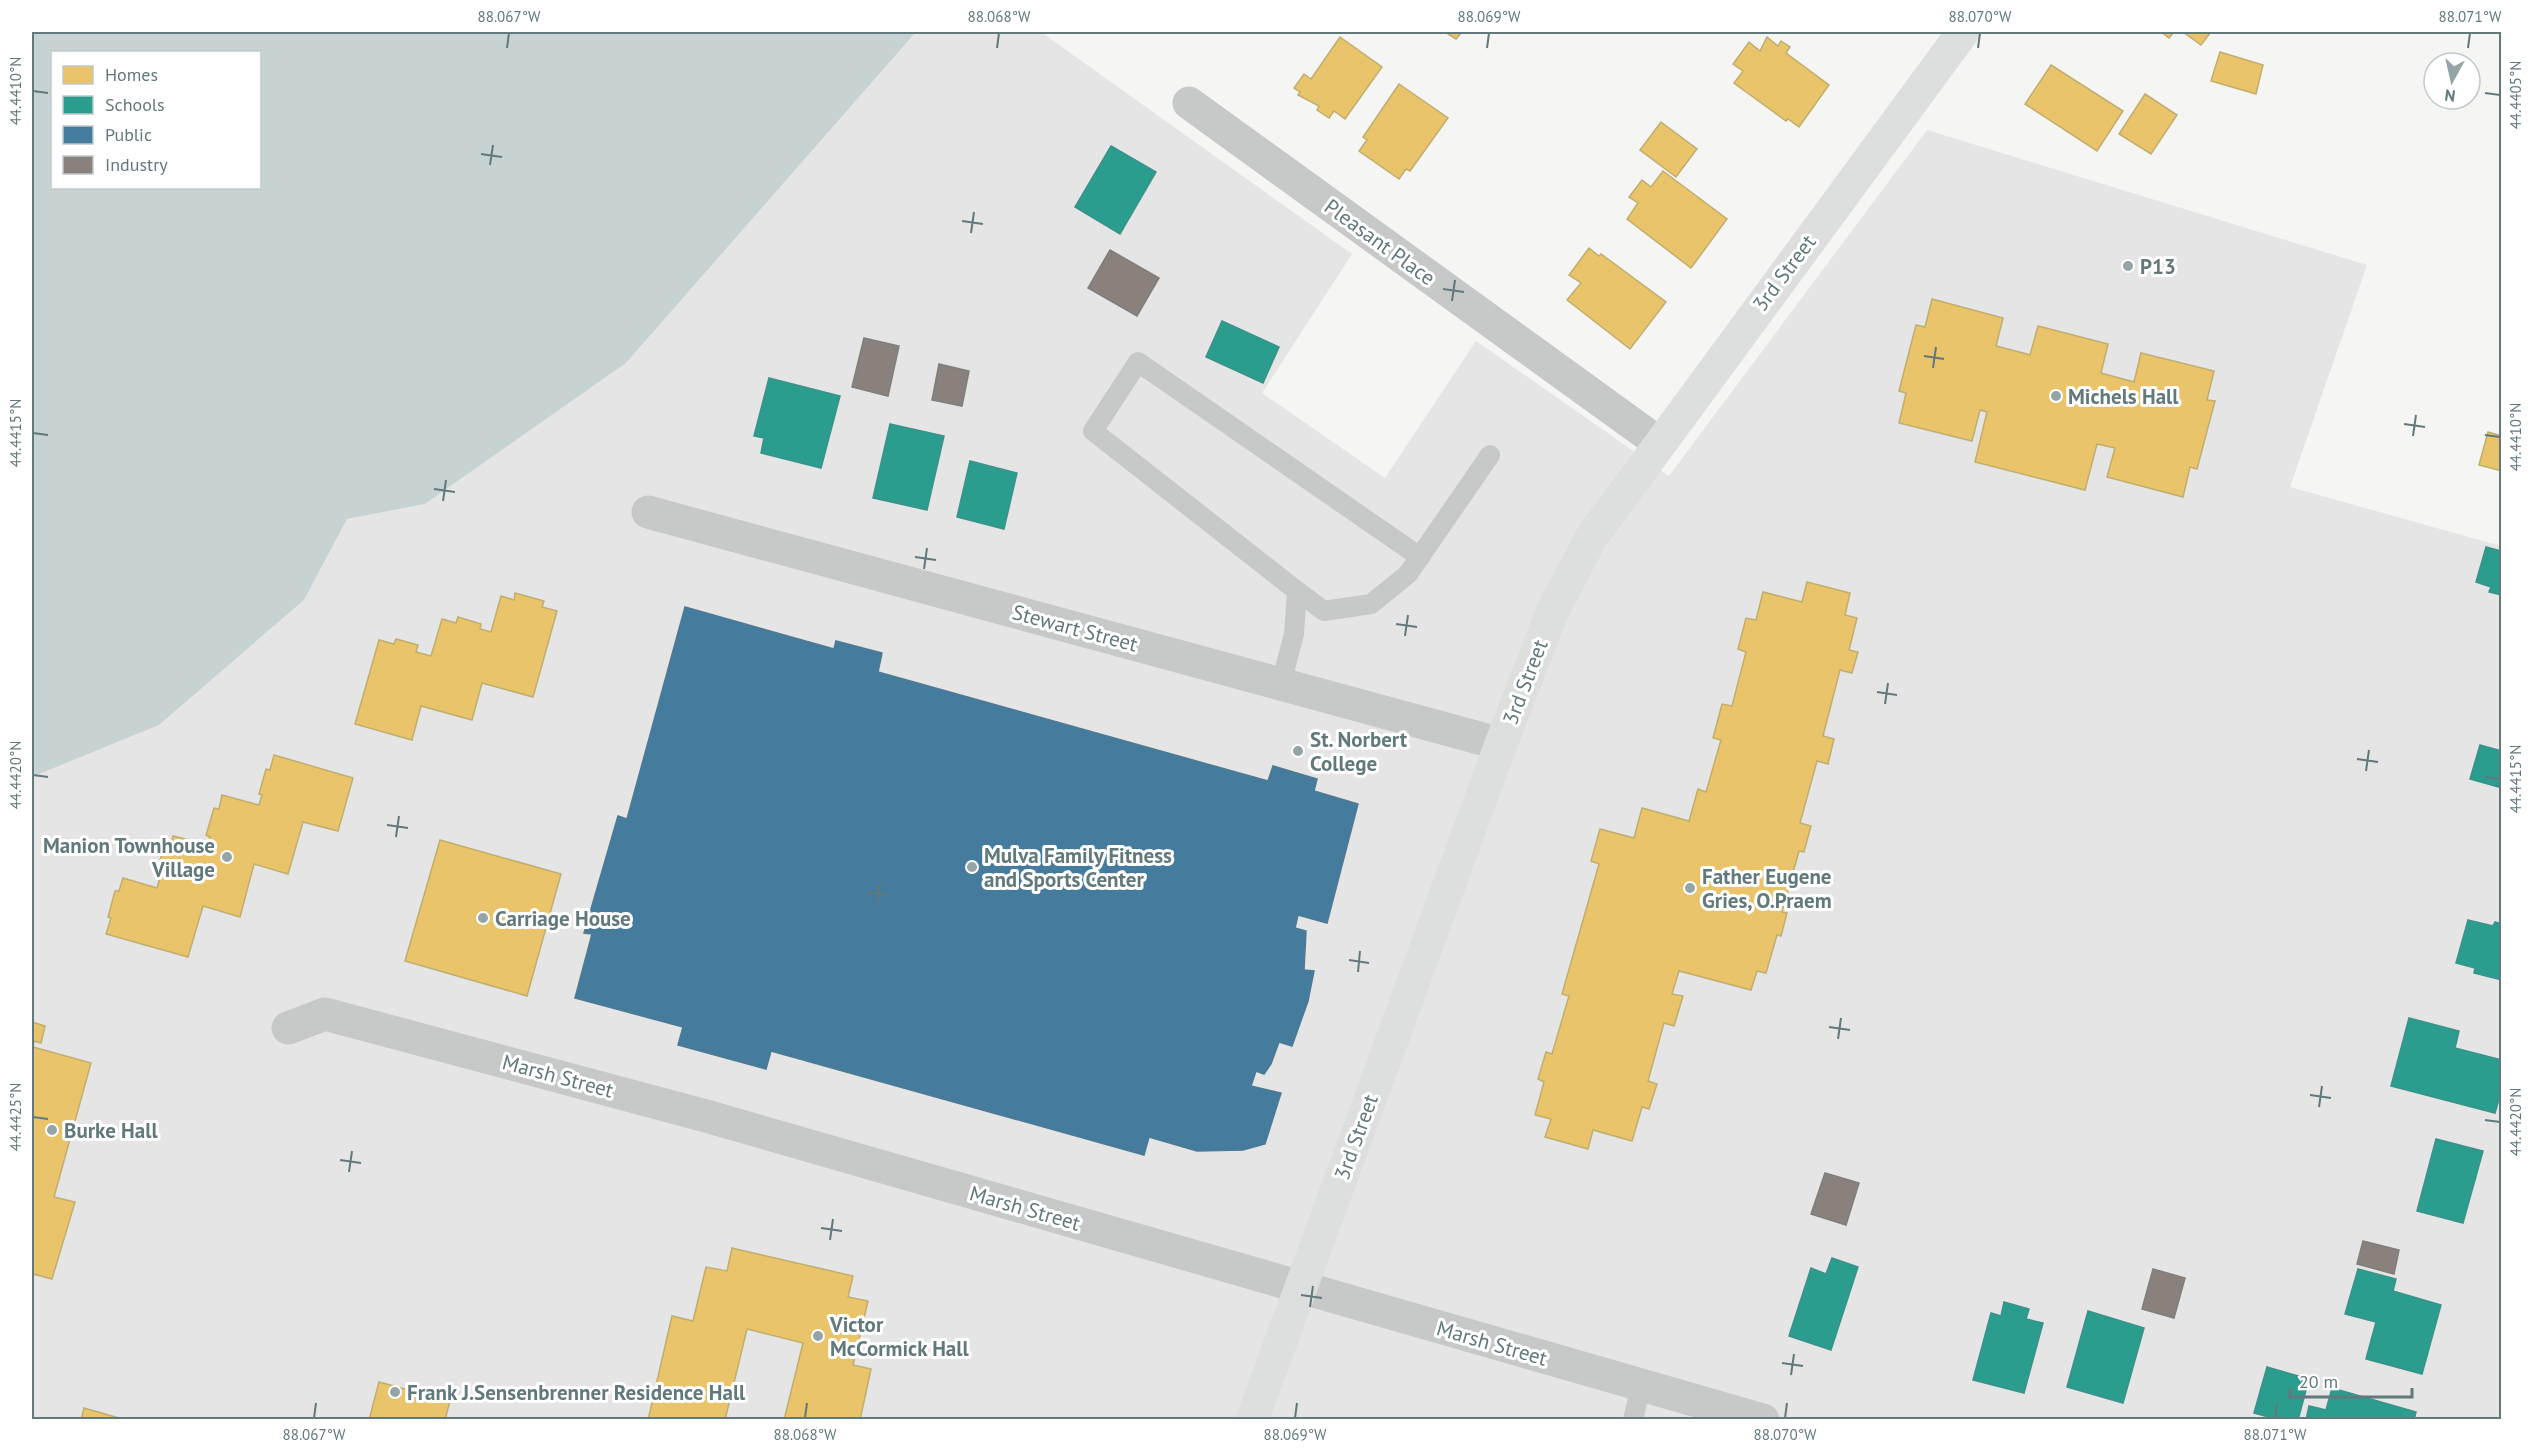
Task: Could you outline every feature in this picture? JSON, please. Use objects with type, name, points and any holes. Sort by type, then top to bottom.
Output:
[{"type":"main road","name":"3rd Street","points":[[1252,1419],[1501,744],[1553,610],[1591,538],[1963,32]]},
{"type":"street","name":"Pleasant Place","points":[[1189,103],[1659,443]]},
{"type":"street","name":"Stewart Street","points":[[648,512],[1501,744]]},
{"type":"street","name":"Marsh Street","points":[[288,1028],[325,1014],[706,1116],[1763,1419]]},
{"type":"lane","points":[[1420,556],[1138,362],[1093,431],[1324,611],[1371,604],[1408,574],[1491,455]]},
{"type":"lane","points":[[1281,684],[1294,634],[1297,591]]},
{"type":"lane","points":[[1633,1419],[1641,1385]]},
{"type":"shaded area","points":[[32,32],[916,32],[626,363],[425,504],[347,519],[304,600],[159,725],[32,777]]},
{"type":"shaded area","name":"St. Norbert College","points":[[916,32],[1041,32],[1352,254],[1262,393],[1385,478],[1476,341],[1669,476],[1927,130],[2367,265],[2290,487],[2501,546],[2501,1419],[32,1420],[32,777],[159,725],[304,600],[347,519],[425,504],[626,363]]},
{"type":"building: Homes","points":[[1445,32],[1462,32],[1456,39]]},
{"type":"building: Homes","points":[[2161,32],[2174,32],[2169,38]]},
{"type":"building: Homes","points":[[2183,32],[2211,32],[2201,45]]},
{"type":"building: Homes","points":[[1340,37],[1382,67],[1345,119],[1334,111],[1329,118],[1317,110],[1319,106],[1298,95],[1300,92],[1294,88],[1304,74],[1311,79]]},
{"type":"building: Homes","points":[[1767,37],[1778,46],[1781,41],[1790,47],[1786,53],[1829,85],[1799,127],[1788,119],[1786,121],[1734,83],[1743,71],[1733,64],[1749,42],[1760,51]]},
{"type":"building: Homes","points":[[2220,52],[2263,65],[2256,94],[2211,81]]},
{"type":"building: Homes","points":[[2051,65],[2123,111],[2097,151],[2025,104]]},
{"type":"building: Homes","points":[[1399,84],[1448,118],[1410,171],[1406,169],[1399,179],[1359,151],[1367,140],[1363,137]]},
{"type":"building: Homes","points":[[2145,94],[2177,115],[2151,154],[2119,134]]},
{"type":"building: Homes","points":[[1661,122],[1697,149],[1676,177],[1640,150]]},
{"type":"building: Homes","points":[[1663,171],[1727,219],[1691,268],[1627,219],[1638,203],[1629,197],[1642,180],[1651,187]]},
{"type":"building: Homes","points":[[1589,248],[1599,256],[1601,254],[1666,302],[1630,349],[1567,300],[1581,283],[1569,275]]},
{"type":"building: Homes","name":"Michels Hall","points":[[1932,299],[2003,318],[1996,346],[2030,355],[2038,326],[2108,344],[2101,373],[2134,382],[2141,353],[2214,371],[2207,400],[2215,401],[2197,469],[2190,467],[2183,497],[2107,477],[2115,448],[2097,444],[2085,490],[1975,462],[1987,412],[1980,410],[1972,441],[1899,423],[1906,393],[1899,391],[1916,325],[1925,327]]},
{"type":"building: Homes","points":[[2488,432],[2502,436],[2502,471],[2479,465]]},
{"type":"building: Homes","name":"Father Eugene Gries, O.Praem","points":[[1807,582],[1850,593],[1845,615],[1857,618],[1849,650],[1858,652],[1852,673],[1840,670],[1823,736],[1834,739],[1828,764],[1817,761],[1800,823],[1811,826],[1804,852],[1799,851],[1782,912],[1787,913],[1781,936],[1777,935],[1766,973],[1757,971],[1751,990],[1679,971],[1672,994],[1683,996],[1674,1026],[1664,1023],[1648,1081],[1657,1084],[1649,1109],[1642,1107],[1632,1141],[1593,1130],[1588,1149],[1545,1137],[1551,1119],[1535,1115],[1544,1082],[1538,1079],[1546,1052],[1552,1054],[1569,996],[1562,994],[1599,864],[1591,861],[1600,829],[1634,838],[1642,808],[1689,821],[1698,789],[1706,792],[1721,740],[1713,738],[1722,704],[1732,706],[1746,652],[1738,649],[1746,618],[1756,620],[1763,592],[1802,602]]},
{"type":"building: Homes","points":[[515,593],[544,601],[542,607],[557,611],[533,697],[482,683],[472,720],[421,706],[412,740],[355,724],[379,640],[394,644],[396,639],[418,645],[416,652],[431,656],[442,619],[456,623],[458,617],[481,624],[480,629],[491,632],[501,596],[514,600]]},
{"type":"building: Homes","name":"Manion Townhouse Village","points":[[274,755],[353,778],[338,831],[303,822],[288,874],[254,864],[240,917],[203,906],[188,957],[106,934],[115,891],[119,891],[123,878],[157,888],[160,877],[156,876],[163,849],[169,851],[173,836],[208,845],[210,837],[206,835],[214,808],[219,809],[222,795],[259,805],[262,795],[259,794],[266,769],[270,770]]},
{"type":"building: Homes","name":"Carriage House","points":[[440,840],[561,874],[527,996],[405,961]]},
{"type":"building: Homes","name":"Burke Hall","points":[[32,1022],[45,1026],[41,1043],[34,1041],[33,1047],[91,1063],[54,1197],[75,1202],[52,1279],[33,1274],[32,1278]]},
{"type":"building: Homes","name":"Victor McCormick Hall","points":[[732,1248],[853,1276],[848,1297],[868,1301],[853,1365],[871,1369],[860,1420],[784,1420],[803,1343],[747,1329],[725,1420],[648,1420],[672,1316],[693,1321],[706,1267],[727,1271]]},
{"type":"building: Homes","name":"Frank J.Sensenbrenner Residence Hall","points":[[379,1382],[450,1401],[445,1420],[369,1420]]},
{"type":"building: Homes","points":[[84,1408],[126,1420],[81,1420]]},
{"type":"building: Schools","points":[[1111,146],[1156,172],[1120,234],[1075,207]]},
{"type":"building: Schools","points":[[1222,321],[1279,347],[1263,383],[1206,357]]},
{"type":"building: Schools","points":[[769,378],[840,396],[821,468],[761,453],[764,438],[754,436]]},
{"type":"building: Schools","points":[[890,424],[944,436],[927,510],[873,498]]},
{"type":"building: Schools","points":[[970,461],[1017,473],[1004,529],[957,517]]},
{"type":"building: Schools","points":[[2486,547],[2501,551],[2502,549],[2502,595],[2489,592],[2491,587],[2476,582]]},
{"type":"building: Schools","points":[[2480,745],[2502,751],[2502,788],[2470,779]]},
{"type":"building: Schools","points":[[2468,920],[2493,926],[2495,922],[2502,924],[2502,980],[2474,973],[2475,968],[2456,963]]},
{"type":"building: Schools","points":[[2409,1018],[2459,1031],[2455,1048],[2502,1060],[2502,1089],[2495,1113],[2391,1086]]},
{"type":"building: Schools","points":[[2436,1139],[2483,1151],[2463,1223],[2417,1211]]},
{"type":"building: Schools","points":[[1832,1258],[1858,1267],[1831,1350],[1789,1336],[1811,1268],[1826,1274]]},
{"type":"building: Schools","points":[[2358,1269],[2396,1279],[2393,1291],[2441,1305],[2422,1374],[2366,1359],[2376,1322],[2345,1314]]},
{"type":"building: Schools","points":[[2004,1302],[2029,1309],[2026,1319],[2043,1323],[2024,1393],[1973,1380],[1991,1313],[2001,1316]]},
{"type":"building: Schools","points":[[2088,1311],[2144,1328],[2123,1403],[2067,1387]]},
{"type":"building: Schools","points":[[2267,1367],[2309,1379],[2298,1420],[2279,1420],[2254,1413]]},
{"type":"building: Schools","points":[[2332,1388],[2416,1412],[2414,1420],[2306,1420],[2309,1406],[2326,1410]]},
{"type":"building: Public","name":"Mulva Family Fitness and Sports Center","points":[[685,607],[834,649],[836,641],[882,653],[878,672],[1268,781],[1273,766],[1317,779],[1314,791],[1358,804],[1327,923],[1298,915],[1295,928],[1306,931],[1304,970],[1314,971],[1308,1001],[1292,1046],[1279,1042],[1271,1064],[1264,1074],[1256,1071],[1251,1086],[1281,1093],[1265,1144],[1243,1150],[1197,1151],[1149,1137],[1144,1155],[771,1051],[766,1069],[678,1045],[683,1027],[575,998],[592,934],[584,933],[618,816],[627,819]]},
{"type":"building: Industry","points":[[1110,250],[1159,278],[1137,316],[1088,288]]},
{"type":"building: Industry","points":[[864,338],[899,346],[888,396],[852,387]]},
{"type":"building: Industry","points":[[939,364],[969,371],[962,406],[932,400]]},
{"type":"building: Industry","points":[[1825,1173],[1859,1183],[1846,1225],[1811,1214]]},
{"type":"building: Industry","points":[[2363,1241],[2399,1250],[2394,1274],[2357,1264]]},
{"type":"building: Industry","points":[[2153,1269],[2185,1278],[2174,1318],[2142,1309]]},
{"type":"place","name":"P13","points":[[2128,266]]},
{"type":"place","name":"Michels Hall","points":[[2056,396]]},
{"type":"place","name":"St. Norbert College","points":[[1298,751]]},
{"type":"place","name":"Manion Townhouse Village","points":[[227,857]]},
{"type":"place","name":"Mulva Family Fitness and Sports Center","points":[[972,867]]},
{"type":"place","name":"Father Eugene Gries, O.Praem","points":[[1690,888]]},
{"type":"place","name":"Carriage House","points":[[483,918]]},
{"type":"place","name":"Burke Hall","points":[[52,1130]]},
{"type":"place","name":"Victor McCormick Hall","points":[[818,1336]]},
{"type":"place","name":"Frank J.Sensenbrenner Residence Hall","points":[[395,1392]]}]
